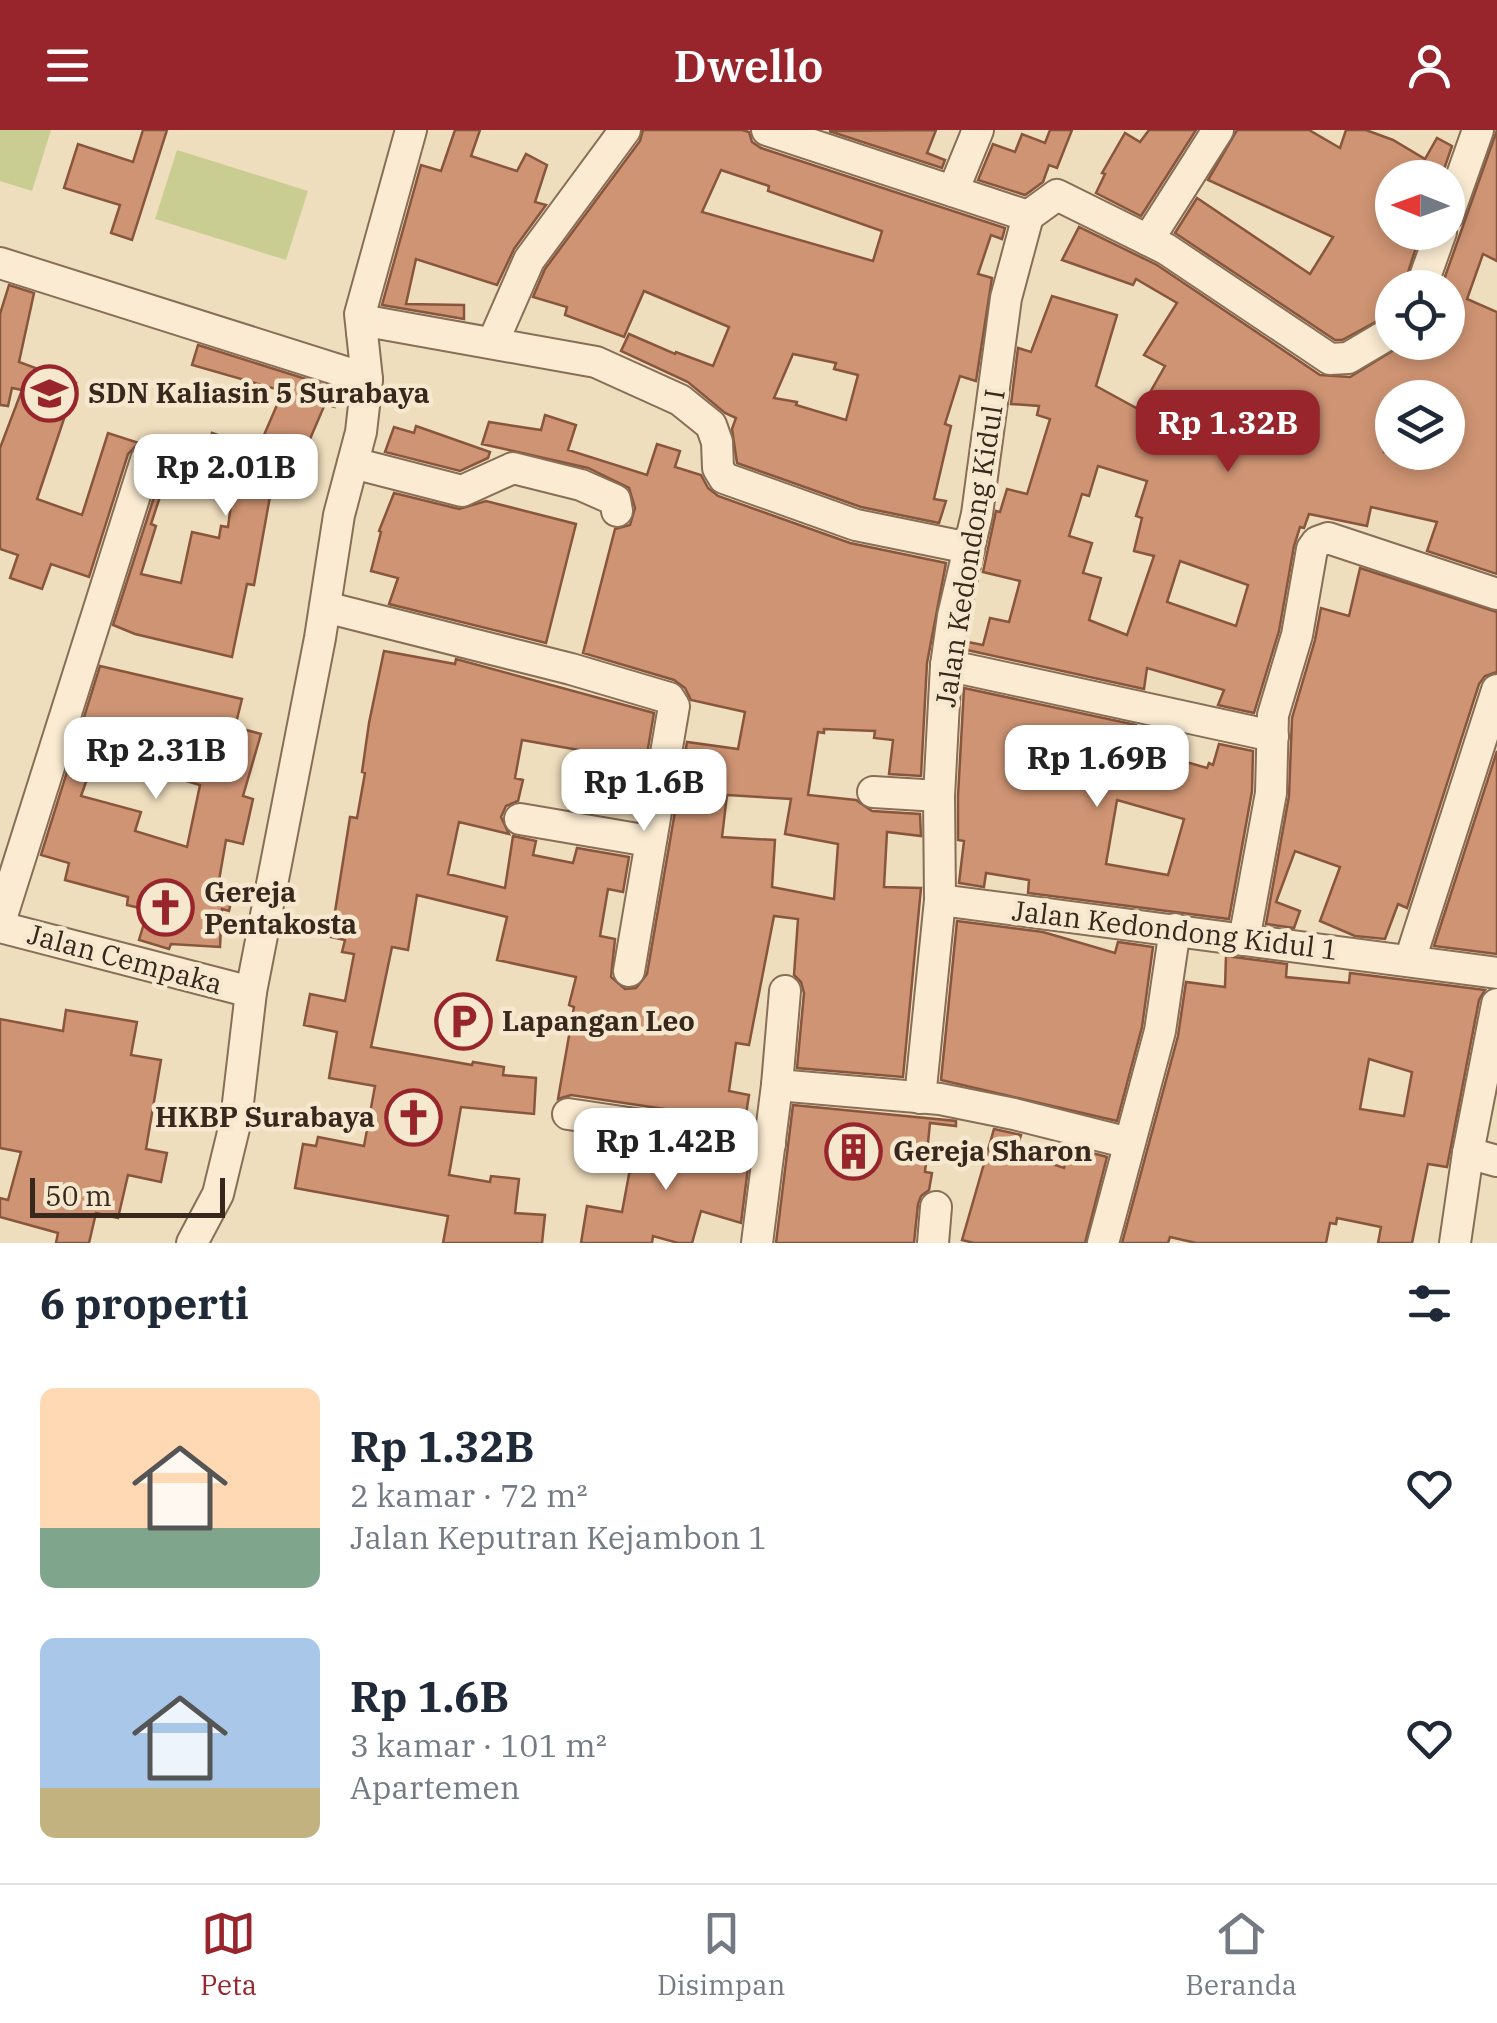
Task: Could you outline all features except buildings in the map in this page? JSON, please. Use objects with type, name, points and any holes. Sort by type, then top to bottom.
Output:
[{"type":"street","points":[[202,1242],[236,1120],[251,992],[325,607],[339,514],[362,432],[367,378],[360,314],[411,130]]},
{"type":"street","points":[[493,342],[529,260],[625,130]]},
{"type":"street","points":[[767,130],[1028,216],[1066,200],[1148,240],[1330,359],[1348,358],[1375,342]]},
{"type":"street","points":[[953,191],[978,130]]},
{"type":"street","points":[[1148,240],[1218,130]]},
{"type":"street","points":[[1465,167],[1478,130]]},
{"type":"street","name":"Jalan Kedondong Kidul I","points":[[920,1098],[946,665],[977,514],[1006,298],[1028,216]]},
{"type":"street","points":[[0,263],[367,378]]},
{"type":"street","points":[[362,332],[372,322],[596,362],[680,400],[711,425],[717,442],[718,468],[724,478],[856,525],[969,548]]},
{"type":"street","points":[[0,924],[146,460]]},
{"type":"street","points":[[353,463],[462,491],[514,468],[602,492],[615,500],[616,511]]},
{"type":"street","points":[[1244,940],[1271,793],[1273,715],[1297,636],[1312,549],[1317,542],[1328,538],[1497,594]]},
{"type":"street","points":[[325,607],[664,694],[674,706],[629,972]]},
{"type":"street","points":[[946,665],[1272,736]]},
{"type":"street","points":[[1410,960],[1497,690]]},
{"type":"street","points":[[873,792],[939,796]]},
{"type":"street","points":[[520,819],[649,841]]},
{"type":"street","name":"Jalan Kedondong Kidul 1","points":[[931,887],[1244,940],[1497,973]]},
{"type":"street","name":"Jalan Cempaka","points":[[0,924],[251,992]]},
{"type":"street","points":[[1103,1243],[1160,1031],[1174,929]]},
{"type":"street","points":[[757,1243],[777,1086],[784,991]]},
{"type":"street","points":[[1456,1243],[1483,1157],[1497,1004]]},
{"type":"street","points":[[777,1086],[920,1098],[1014,1114],[1129,1143]]},
{"type":"street","points":[[568,1114],[770,1144]]},
{"type":"street","points":[[933,1243],[936,1207]]},
{"type":"green space","points":[[0,130],[51,130],[32,191],[0,181]]},
{"type":"green space","points":[[177,150],[308,191],[286,260],[155,219]]},
{"type":"place","name":"SDN Kaliasin 5 Surabaya","points":[[49,393]]},
{"type":"place","name":"Gereja Pentakosta","points":[[165,908]]},
{"type":"place","name":"Lapangan Leo","points":[[463,1021]]},
{"type":"place","name":"HKBP Surabaya","points":[[414,1117]]},
{"type":"place","name":"Gereja Sharon","points":[[854,1151]]}]
